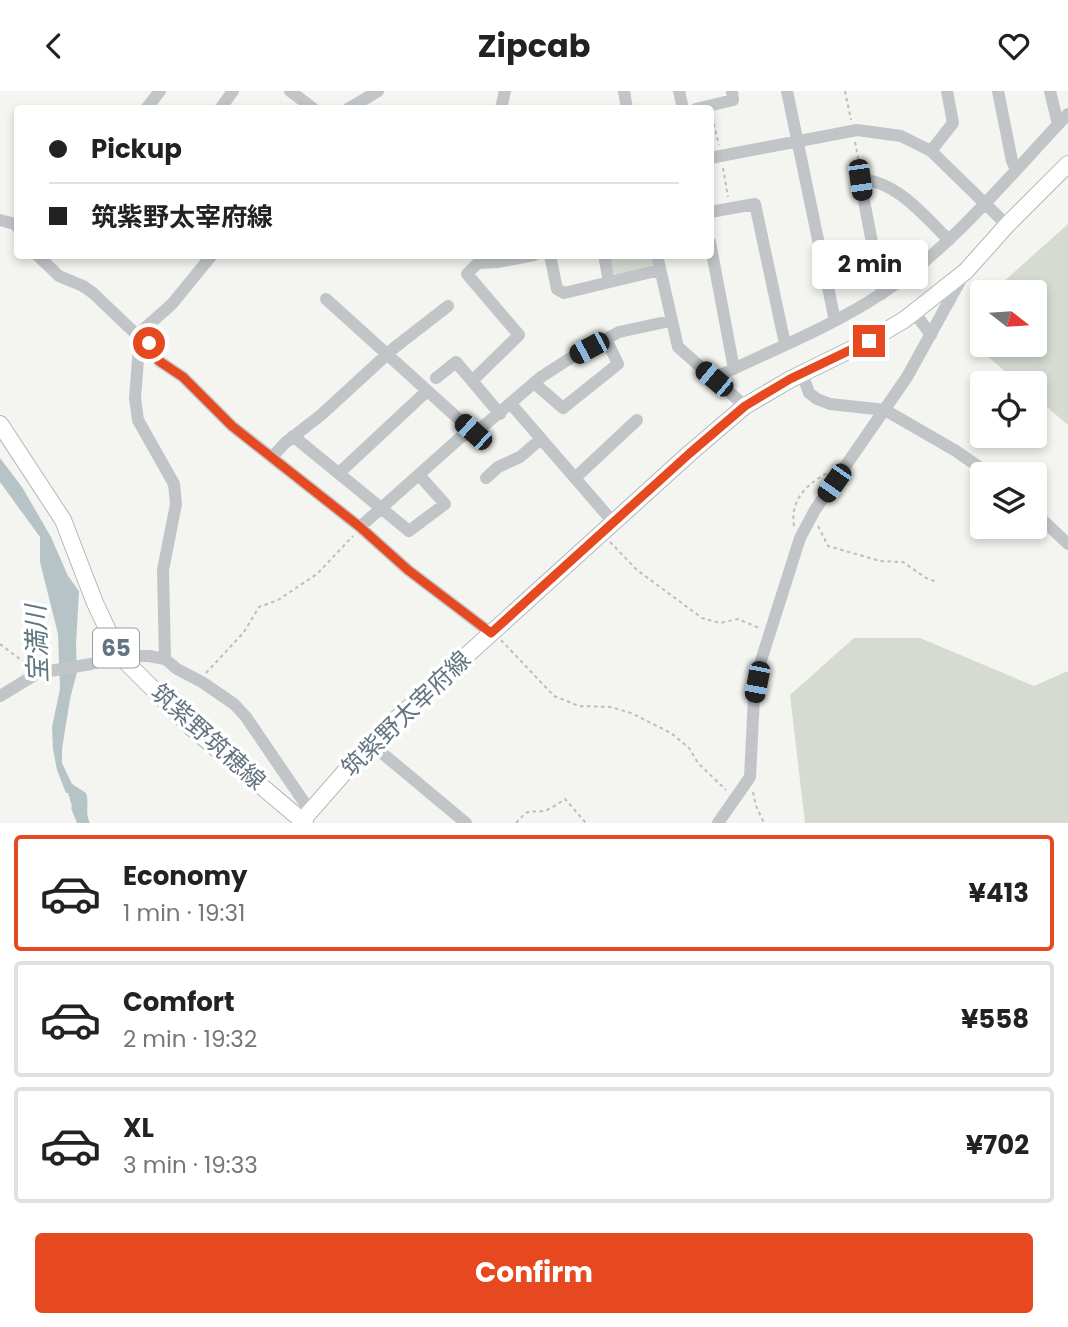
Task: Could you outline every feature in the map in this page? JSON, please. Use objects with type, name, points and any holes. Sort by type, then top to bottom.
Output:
[{"type":"main road","name":"筑紫野太宰府線","points":[[304,819],[370,743],[745,406],[802,373],[869,341],[910,315],[966,271],[1068,164]]},
{"type":"main road","name":"筑紫野筑穂線","points":[[0,424],[62,520],[95,603],[120,656],[191,727],[304,819]]},
{"type":"street","points":[[149,105],[160,91]]},
{"type":"street","points":[[290,91],[309,105]]},
{"type":"street","points":[[355,105],[378,91]]},
{"type":"street","points":[[712,105],[733,100],[732,91]]},
{"type":"street","points":[[787,91],[835,321]]},
{"type":"street","points":[[931,151],[953,123],[947,91]]},
{"type":"street","points":[[998,91],[1012,162],[1016,169]]},
{"type":"street","points":[[1050,91],[1058,124]]},
{"type":"street","points":[[714,379],[835,321],[882,294],[949,240],[1068,114]]},
{"type":"street","points":[[716,157],[853,130],[901,135],[931,151],[1007,225]]},
{"type":"street","points":[[882,294],[860,180],[894,191],[949,240]]},
{"type":"street","points":[[714,211],[755,204],[785,344]]},
{"type":"street","points":[[41,259],[59,277],[93,293],[149,343],[159,361],[183,377],[232,426],[360,527],[408,570],[491,633]]},
{"type":"street","points":[[137,335],[172,304],[209,259]]},
{"type":"street","points":[[473,380],[519,335],[467,274],[478,263],[498,259]]},
{"type":"street","points":[[551,259],[557,289],[564,293],[660,270]]},
{"type":"street","points":[[605,259],[608,282]]},
{"type":"street","points":[[658,259],[678,347],[745,406]]},
{"type":"street","points":[[713,259],[734,369]]},
{"type":"street","points":[[718,823],[747,782],[752,766],[754,697],[799,540],[810,519],[885,410],[966,271]]},
{"type":"street","points":[[326,299],[473,432]]},
{"type":"street","points":[[272,457],[387,355],[448,306]]},
{"type":"street","points":[[910,315],[920,320],[931,335]]},
{"type":"street","points":[[360,527],[461,437],[500,414],[534,383],[572,357],[619,332],[670,321]]},
{"type":"street","points":[[137,335],[139,347],[135,398],[138,420],[174,484],[176,504],[163,570],[165,659]]},
{"type":"street","points":[[534,383],[563,408],[618,364],[606,339]]},
{"type":"street","points":[[436,378],[456,362],[500,414]]},
{"type":"street","points":[[802,373],[809,393],[817,399],[830,404],[885,410],[972,462]]},
{"type":"street","points":[[339,473],[427,391]]},
{"type":"street","points":[[511,404],[575,478],[608,528]]},
{"type":"street","points":[[575,478],[637,420]]},
{"type":"street","points":[[293,436],[410,531],[445,504],[419,475]]},
{"type":"street","points":[[486,478],[498,467],[520,457],[541,439]]},
{"type":"street","points":[[1047,524],[1068,544]]},
{"type":"street","points":[[0,696],[44,672],[120,656],[165,659],[234,704],[246,717],[304,819]]},
{"type":"street","points":[[370,743],[466,823]]},
{"type":"path","points":[[845,91],[862,179]]},
{"type":"path","points":[[716,157],[729,209]]},
{"type":"path","points":[[799,540],[795,533],[792,513],[799,496],[815,479],[834,469],[844,468]]},
{"type":"path","points":[[810,519],[817,522],[822,538],[828,546],[880,561],[903,562],[937,582]]},
{"type":"path","points":[[202,682],[207,672],[244,632],[259,607],[278,600],[317,574],[360,527]]},
{"type":"path","points":[[608,528],[637,570],[672,593],[702,618],[720,623],[731,619],[745,620],[770,634]]},
{"type":"path","points":[[491,633],[554,696],[579,706],[611,707],[631,713],[671,733],[689,748],[706,771],[735,797]]},
{"type":"path","points":[[0,644],[44,672]]},
{"type":"path","points":[[747,782],[764,823]]},
{"type":"path","points":[[516,823],[527,812],[544,811],[565,799],[586,823]]},
{"type":"shaded area","points":[[1068,224],[1068,425],[1047,407],[1047,371],[1005,371],[988,357],[1047,357],[1047,280],[1005,280]]},
{"type":"shaded area","points":[[609,259],[653,259],[650,269],[618,276],[611,272]]},
{"type":"shaded area","points":[[0,458],[22,487],[51,537],[68,576],[79,591],[77,672],[70,699],[62,763],[72,784],[86,793],[90,823],[77,823],[68,793],[57,770],[53,749],[52,727],[60,689],[58,634],[40,562],[40,537],[0,482]]},
{"type":"shaded area","points":[[854,638],[920,638],[1034,686],[1068,671],[1068,823],[805,823],[790,695]]},
{"type":"route","points":[[149,343],[159,361],[183,377],[232,426],[360,527],[408,570],[491,633],[745,406],[790,379],[869,341]]},
{"type":"water label","name":"宝満川","points":[[37,644]]}]
